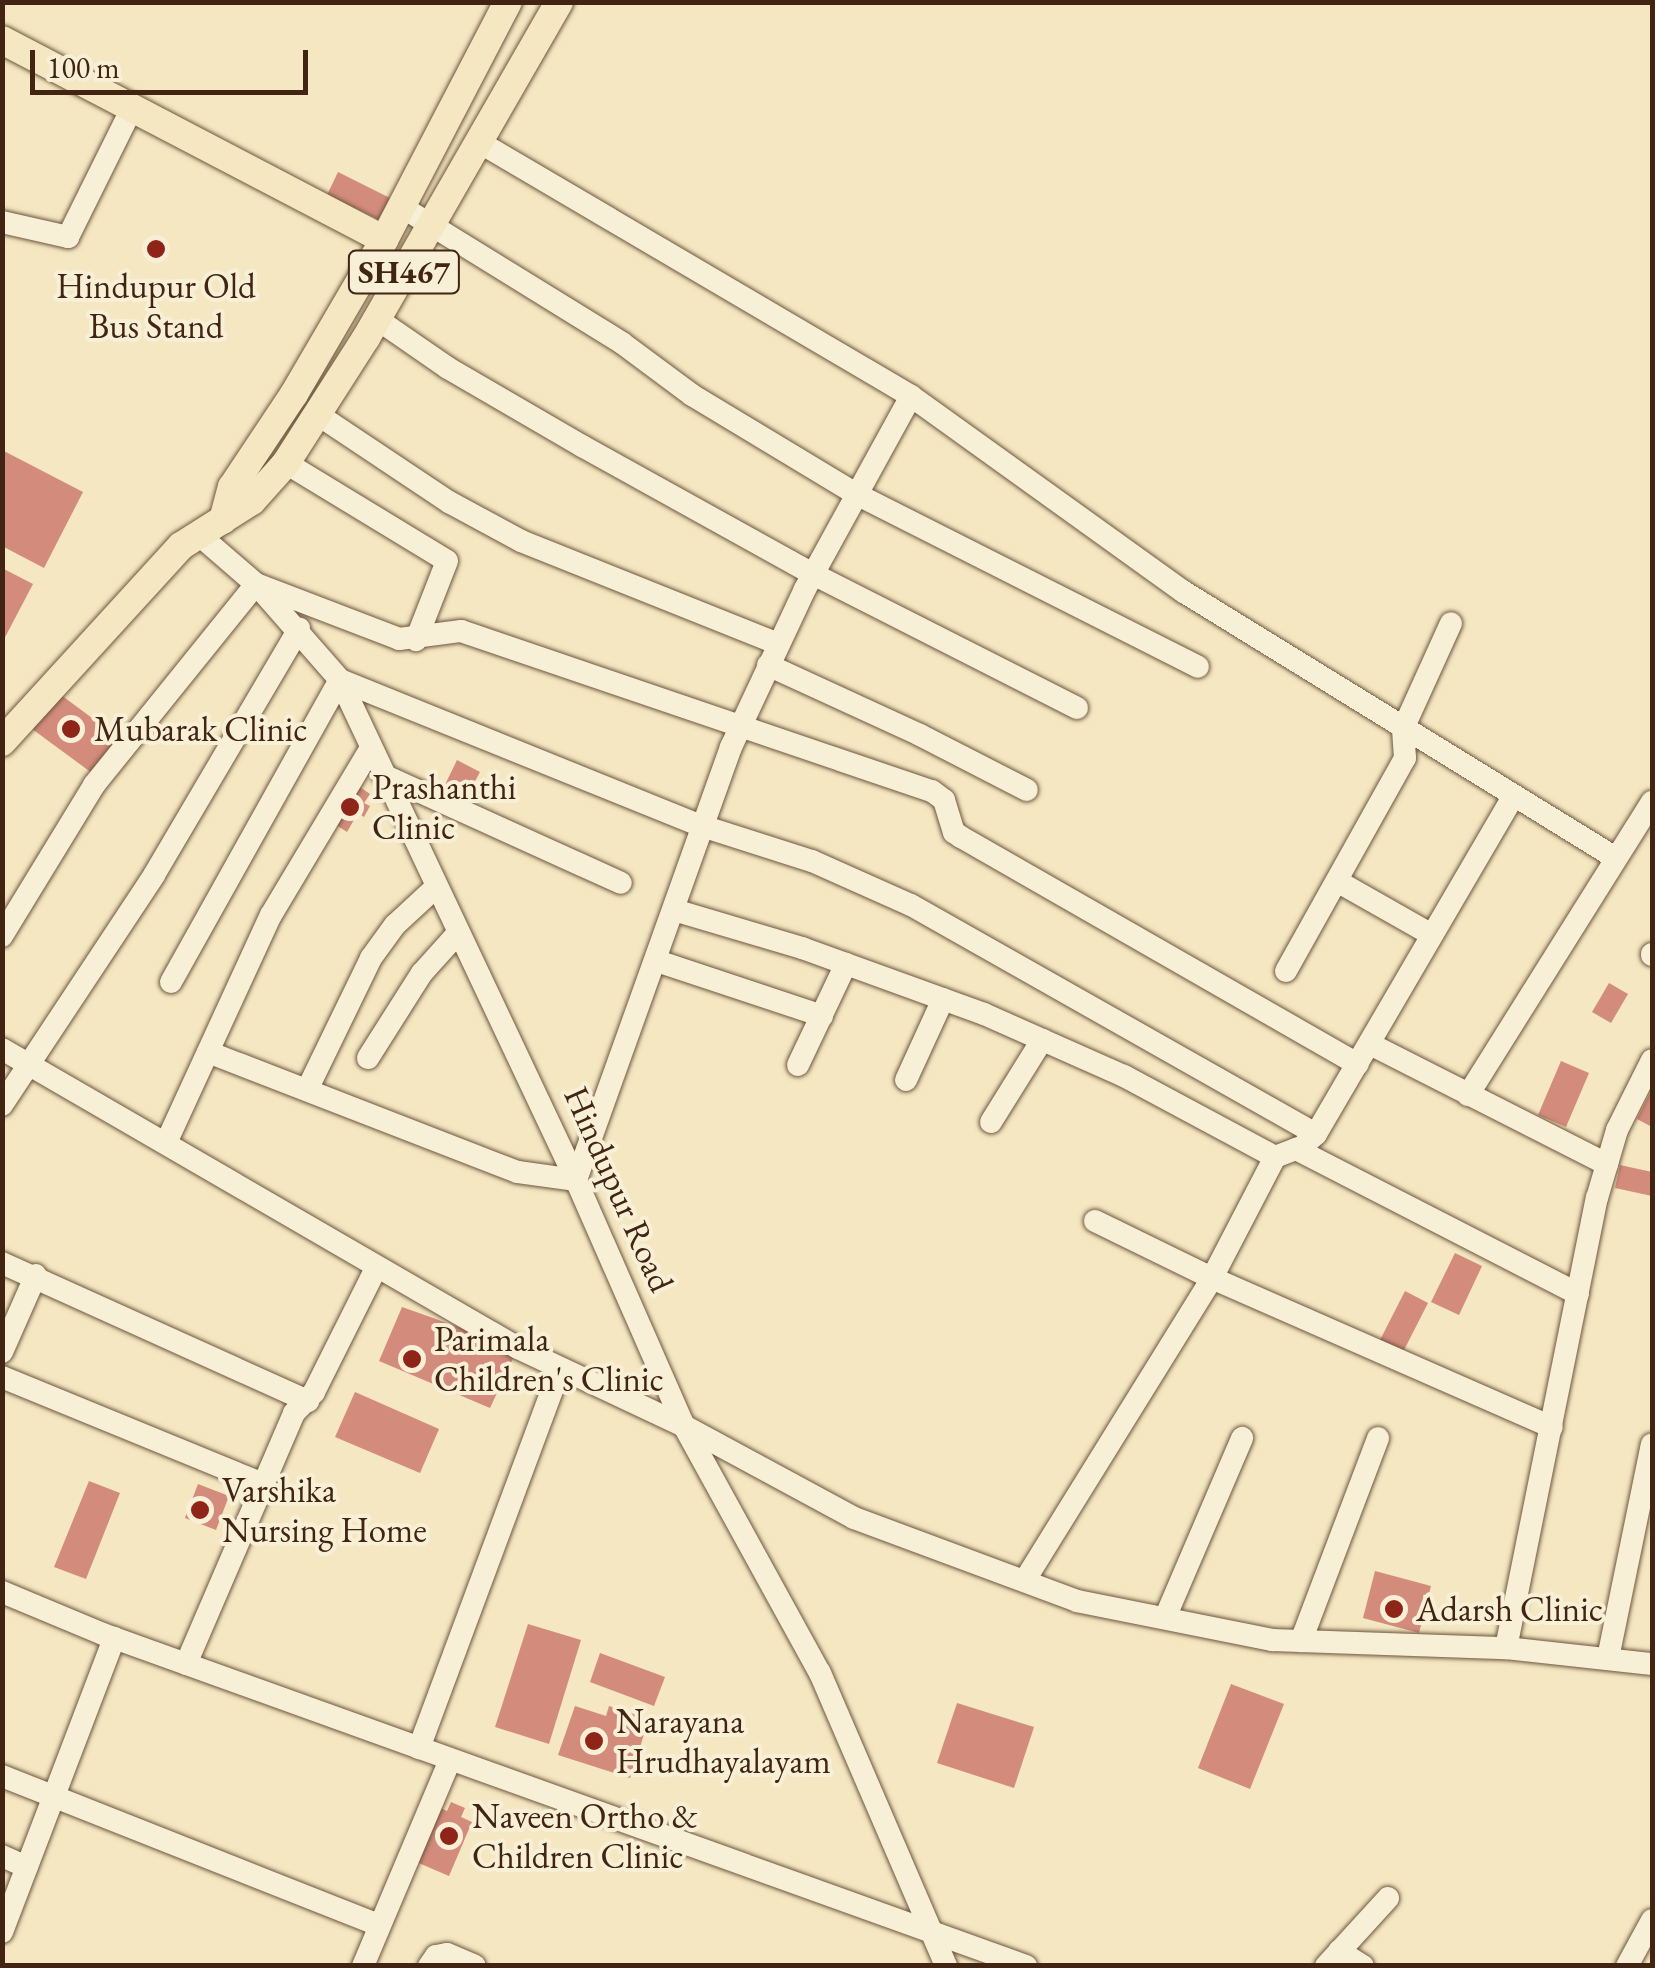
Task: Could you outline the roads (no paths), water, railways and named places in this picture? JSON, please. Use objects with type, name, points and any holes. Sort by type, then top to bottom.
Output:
[{"type":"main road","name":"SH467","points":[[222,520],[232,487],[294,394],[384,240],[508,2]]},
{"type":"main road","name":"SH467","points":[[2,742],[181,546],[252,501],[286,463],[377,319],[558,2]]},
{"type":"main road","points":[[2,40],[384,240]]},
{"type":"street","points":[[2,222],[68,238],[133,106]]},
{"type":"street","points":[[479,142],[910,396],[1184,592],[1512,798],[1614,857]]},
{"type":"street","points":[[402,207],[622,343],[692,394],[856,494],[1198,666]]},
{"type":"street","points":[[377,319],[548,426],[813,574],[1078,708]]},
{"type":"street","points":[[208,1052],[518,1172],[576,1180],[596,1115],[657,961],[740,726],[813,574],[910,396]]},
{"type":"street","points":[[317,414],[448,502],[521,541],[773,655],[1026,790]]},
{"type":"street","points":[[286,463],[447,561],[416,640]]},
{"type":"street","name":"Hindupur Road","points":[[198,534],[256,584],[340,680],[576,1180],[684,1426],[820,1673],[946,1966]]},
{"type":"street","points":[[2,936],[94,785],[256,584],[399,639],[416,640],[444,630],[462,631],[939,794],[954,832],[962,838],[1364,1054],[1468,1096],[1607,1164]]},
{"type":"street","points":[[1286,972],[1405,758],[1403,729],[1451,623]]},
{"type":"street","points":[[2,1106],[154,876],[298,629]]},
{"type":"street","points":[[171,982],[340,680],[702,826],[812,861],[911,905],[1316,1134]]},
{"type":"street","points":[[166,1143],[271,916],[372,748]]},
{"type":"street","points":[[383,775],[622,883]]},
{"type":"street","points":[[1025,1580],[1286,1153],[1316,1134],[1512,798]]},
{"type":"street","points":[[1468,1096],[1614,857],[1652,802]]},
{"type":"street","points":[[1338,880],[1432,934]]},
{"type":"street","points":[[307,1090],[370,958],[395,926],[436,886]]},
{"type":"street","points":[[674,910],[846,964],[1042,1040],[1578,1294]]},
{"type":"street","points":[[368,1058],[422,973],[458,933]]},
{"type":"street","points":[[657,961],[822,1016]]},
{"type":"street","points":[[798,1065],[846,964]]},
{"type":"street","points":[[906,1080],[943,999]]},
{"type":"street","points":[[991,1122],[1042,1040]]},
{"type":"street","points":[[2,1049],[376,1268],[560,1368],[684,1426],[854,1518],[1077,1601],[1272,1640],[1506,1648],[1652,1664]]},
{"type":"street","points":[[1506,1648],[1607,1164],[1617,1130],[1652,1060]]},
{"type":"street","points":[[1095,1221],[1212,1278],[1552,1427]]},
{"type":"street","points":[[2,1263],[36,1275],[308,1401]]},
{"type":"street","points":[[186,1664],[294,1414],[308,1401],[376,1268]]},
{"type":"street","points":[[2,1352],[36,1275]]},
{"type":"street","points":[[418,1748],[560,1368]]},
{"type":"street","points":[[2,1377],[261,1484]]},
{"type":"street","points":[[1165,1618],[1242,1438]]},
{"type":"street","points":[[1301,1641],[1378,1438]]},
{"type":"street","points":[[1608,1658],[1652,1444]]},
{"type":"street","points":[[2,1592],[114,1638],[1026,1966]]},
{"type":"street","points":[[2,1932],[114,1638]]},
{"type":"street","points":[[363,1966],[450,1760]]},
{"type":"street","points":[[2,1776],[378,1926]]},
{"type":"street","points":[[2,1856],[28,1866]]},
{"type":"street","points":[[1363,1966],[1332,1958],[1388,1898]]},
{"type":"street","points":[[1627,1966],[1652,1920]]},
{"type":"street","points":[[429,1966],[436,1956],[446,1954],[475,1966]]},
{"type":"place","name":"Hindupur Old Bus Stand","points":[[156,249]]},
{"type":"place","name":"Mubarak Clinic","points":[[71,729]]},
{"type":"place","name":"Prashanthi Clinic","points":[[350,807]]},
{"type":"place","name":"Parimala Children's Clinic","points":[[412,1359]]},
{"type":"place","name":"Varshika Nursing Home","points":[[200,1510]]},
{"type":"place","name":"Adarsh Clinic","points":[[1394,1609]]},
{"type":"place","name":"Narayana Hrudhayalayam","points":[[594,1741]]},
{"type":"place","name":"Naveen Ortho & Children Clinic","points":[[449,1836]]}]
